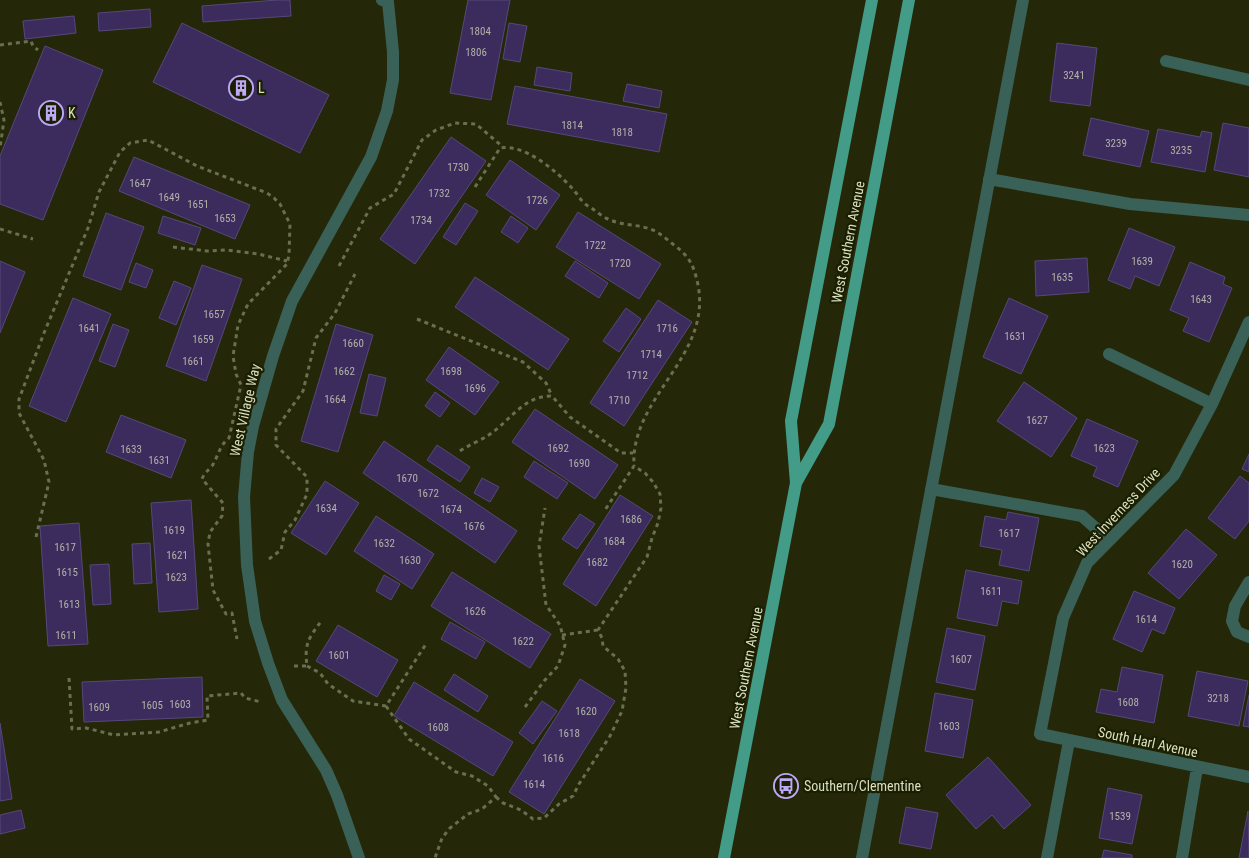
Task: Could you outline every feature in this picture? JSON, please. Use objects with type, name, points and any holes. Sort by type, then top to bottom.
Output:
[{"type":"main road","name":"West Southern Avenue","points":[[724,858],[796,483],[791,421],[872,0]]},
{"type":"main road","name":"West Southern Avenue","points":[[796,483],[829,424],[909,0]]},
{"type":"street","points":[[862,858],[1023,0]]},
{"type":"street","name":"West Village Way","points":[[359,858],[337,795],[326,770],[282,700],[268,663],[255,621],[247,565],[244,497],[248,452],[254,426],[272,356],[292,301],[371,157],[387,110],[393,80],[393,52],[385,1]]},
{"type":"street","points":[[1166,61],[1249,80]]},
{"type":"street","points":[[990,179],[1130,204],[1249,215]]},
{"type":"street","name":"West Inverness Drive","points":[[1040,734],[1063,618],[1087,563],[1174,475],[1212,404],[1249,322]]},
{"type":"street","points":[[1109,354],[1212,404]]},
{"type":"street","points":[[931,490],[1082,516],[1109,540]]},
{"type":"street","points":[[1249,582],[1235,606],[1232,621],[1237,632],[1249,637]]},
{"type":"street","name":"South Harl Avenue","points":[[1040,734],[1197,768],[1249,777]]},
{"type":"street","points":[[1046,858],[1069,741]]},
{"type":"street","points":[[1182,858],[1197,768]]},
{"type":"path","points":[[0,45],[31,41],[38,50]]},
{"type":"path","points":[[0,102],[4,120],[0,148]]},
{"type":"path","points":[[339,266],[370,208],[394,194],[422,140],[436,130],[455,123],[476,124],[504,147],[526,152],[551,167],[571,187],[584,204],[608,219],[654,231],[689,257],[695,270],[699,289],[700,313],[694,334],[685,354],[649,408],[638,432],[633,453],[634,466],[605,510]]},
{"type":"path","points":[[36,537],[49,482],[44,460],[19,413],[19,398],[88,228],[99,192],[120,152],[130,143],[148,140],[197,166],[267,193],[280,204],[290,224],[287,264],[248,304],[238,325],[233,356],[236,374],[241,385],[228,438],[223,443],[211,467],[203,475],[202,479],[223,504],[222,516],[210,532],[208,544],[209,566],[212,590],[226,614],[232,613],[237,638]]},
{"type":"path","points":[[476,187],[500,148],[504,147]]},
{"type":"path","points":[[0,229],[33,239]]},
{"type":"path","points":[[173,247],[207,251],[227,250],[258,254],[287,261]]},
{"type":"path","points":[[269,559],[281,550],[285,532],[295,520],[307,494],[308,477],[276,444],[276,429],[303,391],[316,338],[335,313],[355,274]]},
{"type":"path","points":[[417,319],[523,362],[546,383],[552,396],[570,417],[621,453],[633,453]]},
{"type":"path","points":[[460,451],[487,436],[523,404],[545,396],[552,396]]},
{"type":"path","points":[[562,636],[598,630],[647,557],[658,523],[660,494],[645,473],[634,466]]},
{"type":"path","points":[[525,707],[558,666],[565,645],[560,625],[546,605],[539,546],[545,508]]},
{"type":"path","points":[[307,666],[305,652],[308,640],[322,620]]},
{"type":"path","points":[[294,666],[307,666],[320,673],[328,684],[353,701],[386,706],[409,739],[456,772],[472,776],[488,786],[503,804],[521,810],[533,819],[544,818],[560,804],[574,796],[579,784],[610,736],[622,711],[626,688],[625,671],[618,658],[603,646],[598,630]]},
{"type":"path","points":[[386,706],[426,644]]},
{"type":"path","points":[[68,678],[72,729],[86,728],[114,735],[159,732],[208,720],[207,696],[241,693],[246,698],[261,702]]},
{"type":"path","points":[[435,858],[442,838],[450,828],[468,814],[482,809],[496,797]]},
{"type":"building","points":[[290,0],[291,16],[203,22],[202,6]]},
{"type":"building","points":[[468,0],[510,0],[491,100],[450,93]]},
{"type":"building","points":[[150,9],[151,27],[99,31],[98,13]]},
{"type":"building","points":[[74,16],[76,33],[25,39],[23,21]]},
{"type":"building","name":"L","points":[[182,23],[329,95],[300,153],[153,82]]},
{"type":"building","points":[[509,23],[527,26],[520,62],[503,59]]},
{"type":"building","points":[[1057,43],[1097,48],[1090,106],[1050,101]]},
{"type":"building","name":"K","points":[[45,46],[103,70],[43,220],[0,204],[0,156]]},
{"type":"building","points":[[537,67],[572,73],[570,91],[534,85]]},
{"type":"building","points":[[627,84],[662,91],[659,108],[623,101]]},
{"type":"building","points":[[515,86],[667,114],[659,152],[507,124]]},
{"type":"building","points":[[1091,118],[1149,131],[1140,167],[1083,155]]},
{"type":"building","points":[[1223,123],[1249,128],[1249,177],[1214,170]]},
{"type":"building","points":[[1158,129],[1200,137],[1202,131],[1212,133],[1205,172],[1151,162]]},
{"type":"building","points":[[451,137],[486,161],[415,264],[380,239]]},
{"type":"building","points":[[134,157],[250,205],[235,239],[119,191]]},
{"type":"building","points":[[510,160],[560,195],[536,230],[486,195]]},
{"type":"building","points":[[465,203],[478,211],[456,245],[443,237]]},
{"type":"building","points":[[578,212],[661,264],[639,299],[556,247]]},
{"type":"building","points":[[106,213],[144,227],[121,290],[83,276]]},
{"type":"building","points":[[163,216],[201,228],[195,245],[158,233]]},
{"type":"building","points":[[511,216],[528,228],[518,243],[501,232]]},
{"type":"building","points":[[1129,228],[1175,247],[1159,286],[1135,276],[1130,289],[1108,280]]},
{"type":"building","points":[[1087,258],[1089,292],[1036,296],[1035,261]]},
{"type":"building","points":[[0,261],[25,272],[0,333]]},
{"type":"building","points":[[575,261],[608,283],[599,298],[565,276]]},
{"type":"building","points":[[1190,262],[1225,277],[1223,284],[1232,288],[1209,342],[1183,331],[1189,318],[1170,310]]},
{"type":"building","points":[[136,263],[153,270],[146,288],[129,282]]},
{"type":"building","points":[[202,265],[242,279],[206,381],[166,366]]},
{"type":"building","points":[[475,277],[569,339],[548,370],[455,307]]},
{"type":"building","points":[[174,281],[191,288],[176,325],[159,318]]},
{"type":"building","points":[[73,298],[111,314],[66,422],[29,406]]},
{"type":"building","points":[[1009,298],[1048,316],[1021,374],[983,357]]},
{"type":"building","points":[[658,300],[692,322],[624,426],[590,403]]},
{"type":"building","points":[[626,308],[641,319],[619,352],[603,341]]},
{"type":"building","points":[[113,324],[129,330],[115,367],[99,361]]},
{"type":"building","points":[[336,324],[373,335],[338,452],[301,441]]},
{"type":"building","points":[[449,347],[499,382],[475,415],[426,380]]},
{"type":"building","points":[[369,374],[386,378],[377,416],[360,413]]},
{"type":"building","points":[[1024,382],[1077,418],[1051,457],[997,421]]},
{"type":"building","points":[[435,392],[450,403],[440,417],[425,406]]},
{"type":"building","points":[[535,409],[618,465],[595,499],[512,442]]},
{"type":"building","points":[[121,415],[186,440],[171,478],[106,452]]},
{"type":"building","points":[[1087,419],[1138,441],[1118,487],[1093,476],[1097,467],[1071,456]]},
{"type":"building","points":[[384,441],[517,531],[495,563],[363,473]]},
{"type":"building","points":[[437,445],[470,467],[460,482],[427,460]]},
{"type":"building","points":[[1249,454],[1249,472],[1242,469]]},
{"type":"building","points":[[534,461],[568,483],[557,499],[524,477]]},
{"type":"building","points":[[1240,476],[1249,483],[1249,521],[1235,539],[1208,518]]},
{"type":"building","points":[[482,478],[499,487],[490,502],[474,493]]},
{"type":"building","points":[[325,481],[359,503],[326,555],[291,533]]},
{"type":"building","points":[[620,495],[653,516],[596,606],[563,584]]},
{"type":"building","points":[[191,500],[198,609],[159,612],[151,503]]},
{"type":"building","points":[[1008,512],[1039,518],[1029,571],[999,565],[1002,550],[980,546],[985,516],[1006,520]]},
{"type":"building","points":[[580,514],[595,524],[577,549],[562,539]]},
{"type":"building","points":[[376,516],[434,554],[412,589],[354,551]]},
{"type":"building","points":[[79,523],[88,644],[48,646],[40,526]]},
{"type":"building","points":[[1186,529],[1217,555],[1179,599],[1148,573]]},
{"type":"building","points":[[150,543],[152,583],[134,584],[132,544]]},
{"type":"building","points":[[109,564],[111,604],[93,605],[90,565]]},
{"type":"building","points":[[966,570],[1022,581],[1018,604],[1002,601],[997,626],[957,618]]},
{"type":"building","points":[[452,572],[551,634],[530,668],[431,606]]},
{"type":"building","points":[[384,575],[400,584],[391,600],[376,591]]},
{"type":"building","points":[[1134,591],[1175,608],[1164,634],[1152,629],[1142,652],[1113,639]]},
{"type":"building","points":[[450,622],[485,642],[476,659],[441,639]]},
{"type":"building","points":[[338,625],[398,660],[377,697],[316,661]]},
{"type":"building","points":[[947,628],[985,636],[975,690],[936,682]]},
{"type":"building","points":[[1122,667],[1163,675],[1154,723],[1096,712],[1101,689],[1117,692]]},
{"type":"building","points":[[1197,671],[1248,681],[1239,726],[1188,716]]},
{"type":"building","points":[[454,674],[488,696],[478,712],[444,690]]},
{"type":"building","points":[[202,677],[203,717],[84,722],[82,682]]},
{"type":"building","points":[[580,679],[615,701],[544,814],[509,792]]},
{"type":"building","points":[[414,682],[513,742],[493,776],[394,716]]},
{"type":"building","points":[[935,693],[973,700],[963,758],[925,751]]},
{"type":"building","points":[[1249,695],[1249,727],[1243,726]]},
{"type":"building","points":[[542,701],[557,711],[533,744],[519,733]]},
{"type":"building","points":[[0,723],[12,799],[0,801]]},
{"type":"building","points":[[988,757],[1031,805],[1004,829],[992,815],[976,829],[946,795]]},
{"type":"building","points":[[1108,788],[1142,795],[1132,844],[1099,838]]},
{"type":"building","points":[[906,807],[938,813],[931,849],[899,843]]},
{"type":"building","points":[[21,810],[25,828],[0,834],[0,815]]},
{"type":"building","points":[[1248,811],[1249,858],[1239,858]]},
{"type":"building","points":[[1104,850],[1132,855],[1132,858],[1102,858]]},
{"type":"place","name":"L","points":[[241,88]]},
{"type":"place","name":"K","points":[[51,113]]},
{"type":"place","name":"Southern/Clementine","points":[[786,786]]}]
